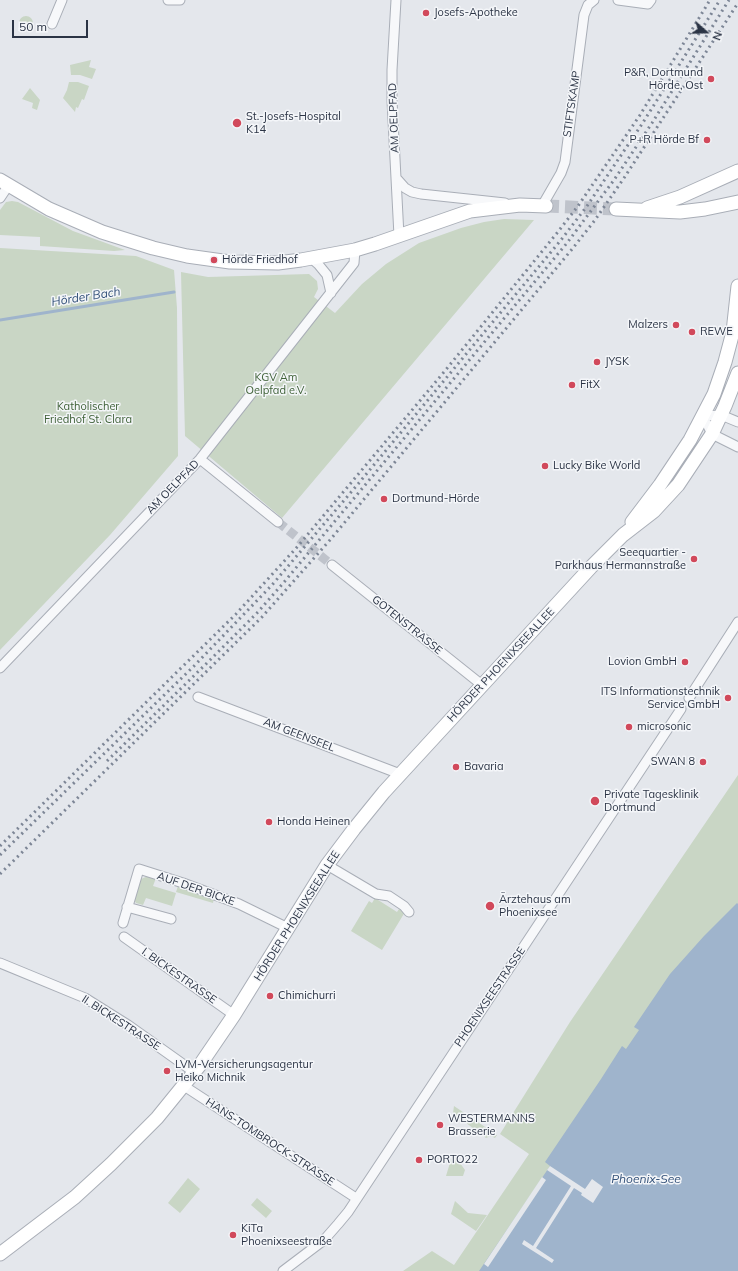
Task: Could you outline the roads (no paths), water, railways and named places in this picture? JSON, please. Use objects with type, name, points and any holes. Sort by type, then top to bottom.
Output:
[{"type":"main road","points":[[643,210],[656,204],[680,197],[738,171]]},
{"type":"main road","points":[[4,183],[49,209],[78,223],[102,232],[152,248],[187,256],[230,262],[278,262],[311,258],[355,250],[470,211],[520,205],[544,206]]},
{"type":"main road","points":[[616,209],[680,212],[705,209],[738,202]]},
{"type":"main road","name":"HÖRDER PHOENIXSEEALLEE","points":[[0,1254],[75,1197],[111,1164],[157,1118],[184,1086],[234,1016],[327,865],[384,792],[591,566],[622,535],[660,485],[690,440],[714,394],[730,346],[738,286]]},
{"type":"main road","name":"HÖRDER PHOENIXSEEALLEE","points":[[622,535],[654,511],[678,485],[712,434],[738,373]]},
{"type":"street","points":[[52,24],[62,0]]},
{"type":"street","points":[[168,0],[180,0]]},
{"type":"street","name":"AM OELPFAD","points":[[396,0],[392,70],[392,101],[399,236]]},
{"type":"street","name":"STIFTSKAMP","points":[[544,206],[565,162],[584,15],[588,5],[594,0]]},
{"type":"street","points":[[618,0],[648,4],[651,0]]},
{"type":"street","points":[[397,179],[405,188],[412,192],[421,194],[520,205]]},
{"type":"street","points":[[0,198],[4,183]]},
{"type":"street","name":"AM OELPFAD","points":[[0,668],[200,459],[354,263],[355,250]]},
{"type":"street","points":[[311,258],[327,275],[331,293]]},
{"type":"street","points":[[738,422],[721,415],[703,416],[712,434],[738,447]]},
{"type":"street","points":[[200,459],[278,522]]},
{"type":"street","name":"GOTENSTRASSE","points":[[332,565],[482,685]]},
{"type":"street","points":[[689,698],[738,622]]},
{"type":"street","name":"AM GEENSEEL","points":[[198,697],[400,774]]},
{"type":"street","name":"PHOENIXSEESTRASSE","points":[[284,1271],[324,1240],[338,1224],[682,709]]},
{"type":"street","points":[[327,865],[376,894],[389,896],[404,906],[409,912]]},
{"type":"street","name":"AUF DER BICKE","points":[[123,922],[139,869],[183,883],[239,904],[288,928]]},
{"type":"street","points":[[127,907],[171,919]]},
{"type":"street","name":"I. BICKESTRASSE","points":[[124,937],[234,1016]]},
{"type":"street","name":"II. BICKESTRASSE","points":[[0,963],[85,998],[128,1025],[194,1072]]},
{"type":"street","name":"HANS-TOMBROCK-STRASSE","points":[[184,1086],[356,1198]]},
{"type":"water","name":"Phoenix-See","points":[[737,903],[738,1271],[479,1271],[550,1166],[545,1162],[622,1046],[626,1049],[639,1030],[634,1027],[670,974],[704,936]]},
{"type":"waterway","name":"Hörder Bach","points":[[0,320],[174,292]]},
{"type":"tunnel","points":[[546,206],[616,209]]},
{"type":"tunnel","points":[[278,522],[332,565]]},
{"type":"railway","points":[[0,846],[236,614],[298,546],[444,372],[578,206],[640,115],[710,0]]},
{"type":"railway","points":[[0,855],[194,666],[272,585],[358,484],[561,240],[587,206],[642,124],[720,0]]},
{"type":"railway","points":[[107,761],[258,612],[567,243],[614,180],[652,123],[729,0]]},
{"type":"railway","points":[[0,874],[262,617],[330,540],[595,220],[738,3]]},
{"type":"place","name":"Josefs-Apotheke","points":[[426,13]]},
{"type":"place","name":"P&R, Dortmund Hörde, Ost","points":[[711,79]]},
{"type":"place","name":"St.-Josefs-Hospital K14","points":[[237,123]]},
{"type":"place","name":"P+R Hörde Bf","points":[[707,140]]},
{"type":"place","name":"Hörde Friedhof","points":[[214,260]]},
{"type":"place","name":"Malzers","points":[[676,325]]},
{"type":"place","name":"REWE","points":[[692,332]]},
{"type":"place","name":"JYSK","points":[[597,362]]},
{"type":"place","name":"FitX","points":[[572,385]]},
{"type":"place","name":"Lucky Bike World","points":[[545,466]]},
{"type":"place","name":"Dortmund-Hörde","points":[[384,499]]},
{"type":"place","name":"Seequartier - Parkhaus Hermannstraße","points":[[694,559]]},
{"type":"place","name":"Lovion GmbH","points":[[685,662]]},
{"type":"place","name":"ITS Informationstechnik Service GmbH","points":[[728,698]]},
{"type":"place","name":"microsonic","points":[[629,727]]},
{"type":"place","name":"SWAN 8","points":[[703,762]]},
{"type":"place","name":"Bavaria","points":[[456,767]]},
{"type":"place","name":"Private Tagesklinik Dortmund","points":[[595,801]]},
{"type":"place","name":"Honda Heinen","points":[[269,822]]},
{"type":"place","name":"Ärztehaus am Phoenixsee","points":[[490,906]]},
{"type":"place","name":"Chimichurri","points":[[270,996]]},
{"type":"place","name":"LVM-Versicherungsagentur Heiko Michnik","points":[[167,1071]]},
{"type":"place","name":"WESTERMANNS Brasserie","points":[[440,1125]]},
{"type":"place","name":"PORTO22","points":[[419,1160]]},
{"type":"place","name":"KiTa Phoenixseestraße","points":[[233,1235]]},
{"type":"park label","name":"KGV Am Oelpfad e.V.","points":[[276,384]]},
{"type":"park label","name":"Katholischer Friedhof St. Clara","points":[[88,413]]}]
